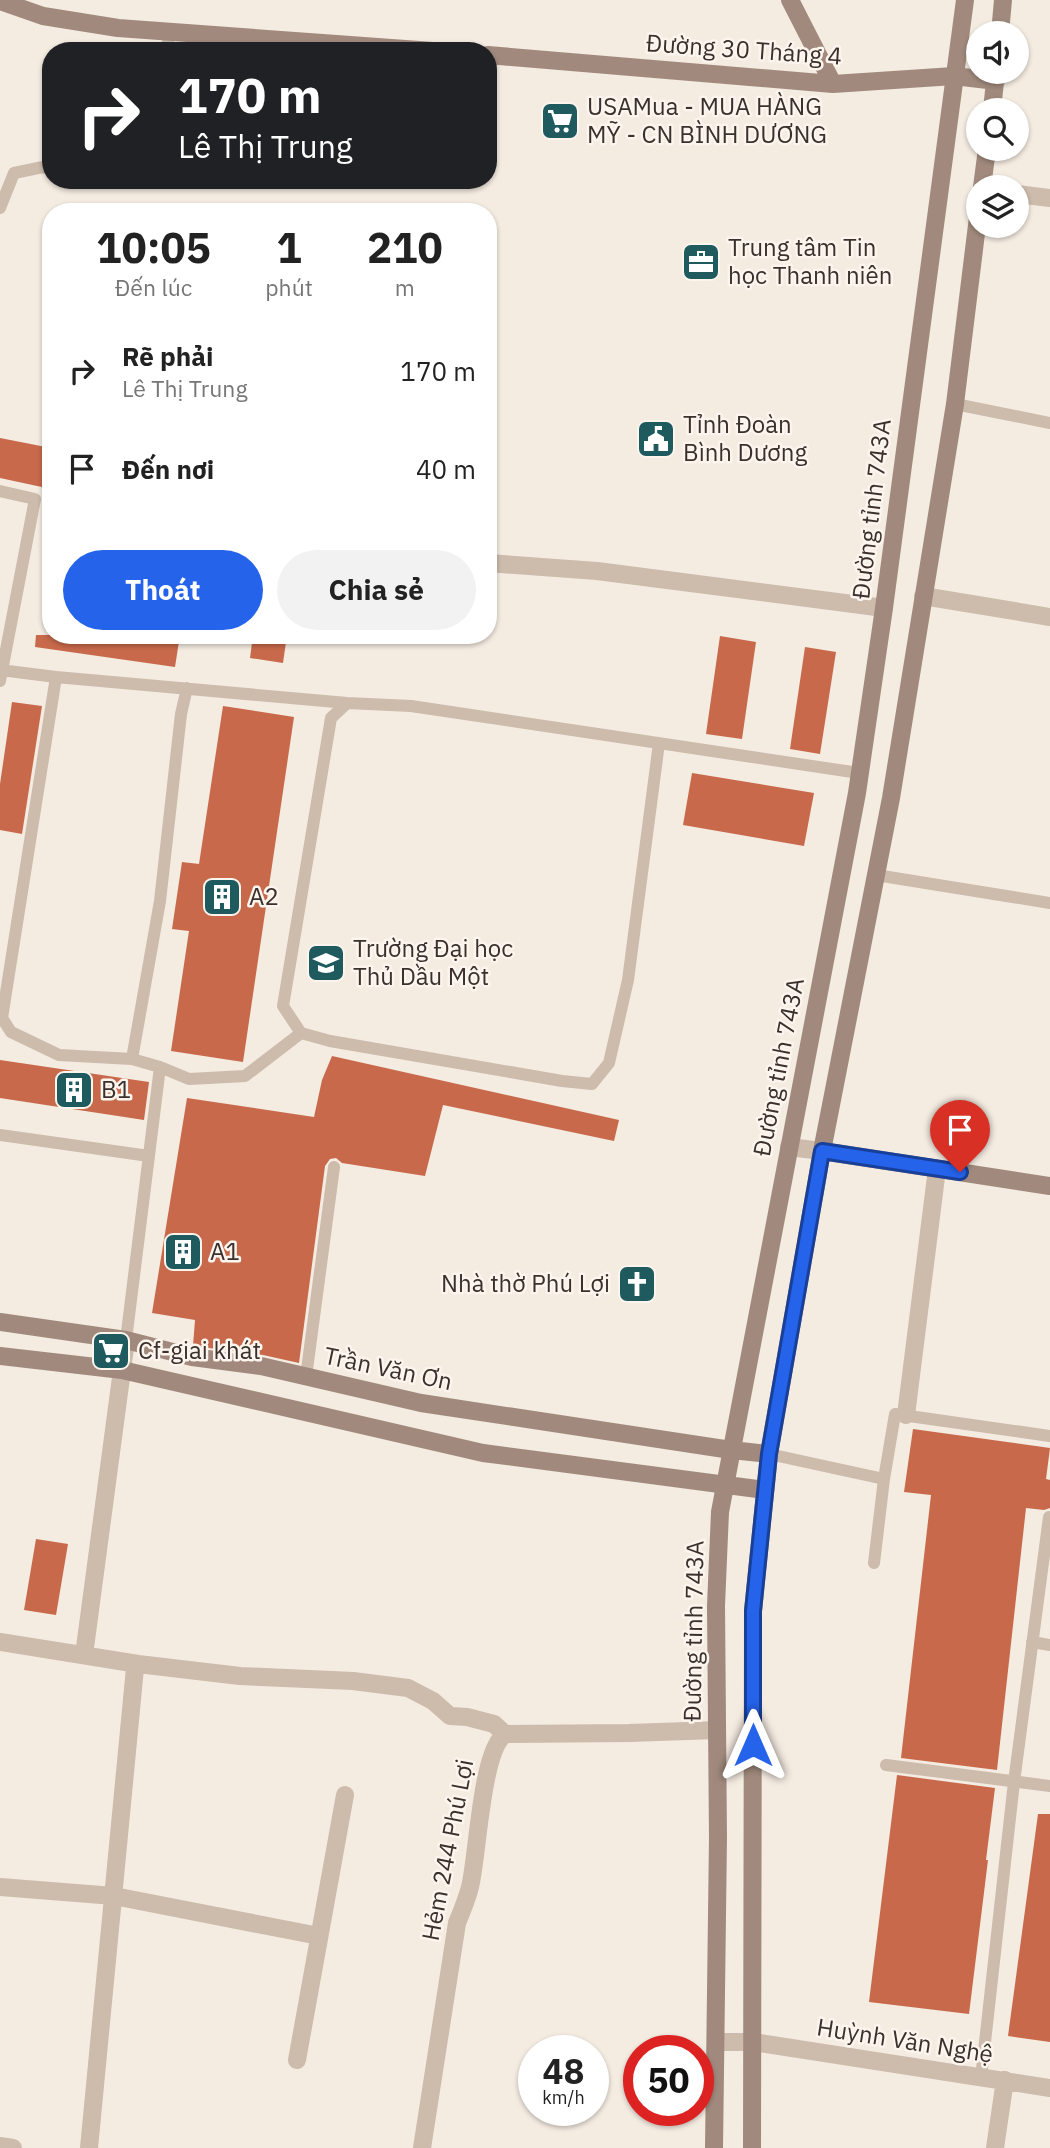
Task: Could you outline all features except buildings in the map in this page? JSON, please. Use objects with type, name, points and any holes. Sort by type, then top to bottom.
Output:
[{"type":"main road","points":[[790,0],[833,84]]},
{"type":"main road","name":"Đường tỉnh 743A","points":[[714,2148],[716,1606],[720,1512],[859,773],[884,608],[965,0]]},
{"type":"main road","points":[[1001,21],[1003,0]]},
{"type":"main road","points":[[0,1],[43,16],[118,28],[314,42]]},
{"type":"main road","name":"Đường 30 Tháng 4","points":[[497,56],[833,84],[966,76]]},
{"type":"main road","points":[[752,2148],[753,1611],[769,1454],[822,1151],[891,798],[955,404],[975,238]]},
{"type":"main road","points":[[822,1151],[1050,1186]]},
{"type":"main road","name":"Trần Văn Ơn","points":[[0,1322],[126,1340],[192,1357],[261,1366],[421,1403],[769,1454]]},
{"type":"main road","points":[[0,1356],[122,1370],[483,1453],[765,1490]]},
{"type":"street","points":[[1029,195],[1050,198]]},
{"type":"street","points":[[497,564],[597,571],[884,608]]},
{"type":"street","points":[[923,596],[1050,617]]},
{"type":"street","points":[[789,1147],[822,1151]]},
{"type":"street","points":[[905,1415],[937,1169]]},
{"type":"street","points":[[84,1655],[126,1340]]},
{"type":"street","points":[[0,1642],[138,1664],[240,1676],[353,1681],[408,1688],[433,1701],[450,1716],[494,1724],[505,1734],[717,1730]]},
{"type":"street","points":[[89,2148],[135,1668],[138,1664]]},
{"type":"street","name":"Hẻm 244 Phú Lợi","points":[[422,2148],[457,1923],[470,1888],[490,1763],[498,1739],[505,1734]]},
{"type":"street","points":[[297,2060],[345,1795]]},
{"type":"street","points":[[0,1887],[114,1896],[319,1936]]},
{"type":"street","name":"Huỳnh Văn Nghệ","points":[[716,2042],[753,2042],[1050,2088]]},
{"type":"street","points":[[995,2148],[1004,2080]]},
{"type":"street","points":[[0,2146],[13,2148]]},
{"type":"lane","points":[[168,42],[169,31]]},
{"type":"lane","points":[[0,208],[14,173],[42,167]]},
{"type":"lane","points":[[955,404],[1050,423]]},
{"type":"lane","points":[[0,491],[35,499],[0,674],[411,706],[859,773]]},
{"type":"lane","points":[[56,677],[2,1018],[5,1031],[60,1055],[132,1059],[189,1079],[245,1076],[300,1032]]},
{"type":"lane","points":[[132,1059],[160,901],[181,714],[187,688]]},
{"type":"lane","points":[[347,703],[331,719],[283,1006],[300,1032],[343,1044],[592,1084],[609,1063],[628,980],[659,743]]},
{"type":"lane","points":[[876,875],[1050,903]]},
{"type":"lane","points":[[126,1340],[160,1067]]},
{"type":"lane","points":[[0,1135],[149,1156]]},
{"type":"lane","points":[[306,1377],[334,1167]]},
{"type":"lane","points":[[874,1563],[895,1414],[1050,1436]]},
{"type":"lane","points":[[769,1454],[884,1479]]},
{"type":"lane","points":[[981,2078],[1014,1782],[1049,1517]]},
{"type":"lane","points":[[1032,1643],[1050,1644]]},
{"type":"lane","points":[[886,1765],[1050,1786]]},
{"type":"place","name":"USAMua - MUA HÀNG MỸ - CN BÌNH DƯƠNG","points":[[560,121]]},
{"type":"place","name":"Trung tâm Tin học Thanh niên","points":[[701,262]]},
{"type":"place","name":"Tỉnh Đoàn Bình Dương","points":[[656,439]]},
{"type":"place","name":"A2","points":[[222,897]]},
{"type":"place","name":"Trường Đại học Thủ Dầu Một","points":[[326,963]]},
{"type":"place","name":"B1","points":[[74,1090]]},
{"type":"place","name":"A1","points":[[183,1252]]},
{"type":"place","name":"Nhà thờ Phú Lợi","points":[[637,1284]]},
{"type":"place","name":"Cf-giai khát","points":[[111,1351]]},
{"type":"route","points":[[753,1745],[753,1611],[769,1454],[822,1151],[960,1172]]}]
